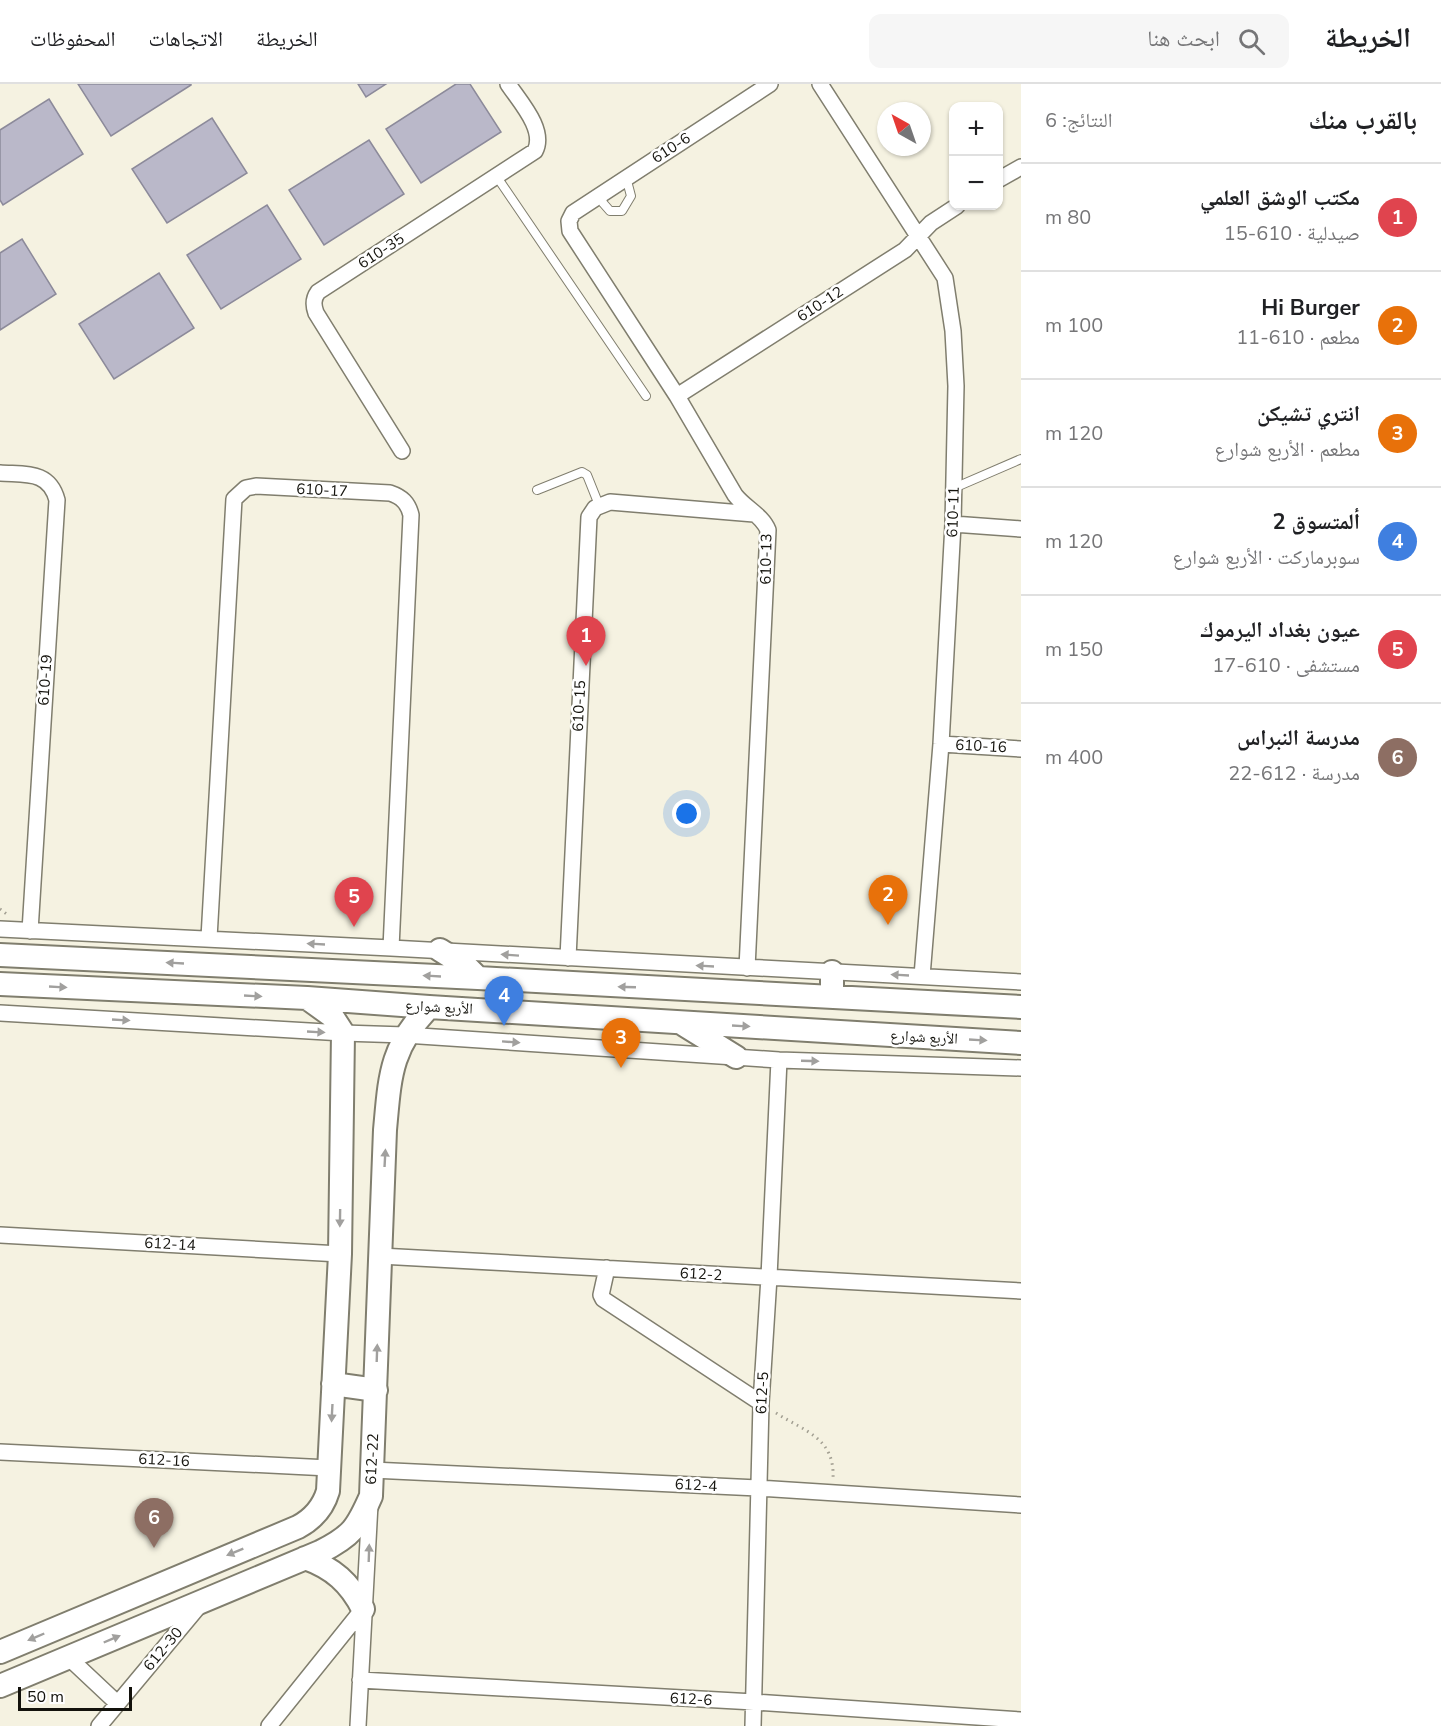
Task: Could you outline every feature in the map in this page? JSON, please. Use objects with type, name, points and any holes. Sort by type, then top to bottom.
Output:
[{"type":"main road","points":[[440,950],[478,978]]},
{"type":"main road","name":"الأربع شوارع","points":[[0,955],[1021,1007]]},
{"type":"main road","points":[[832,972],[832,997]]},
{"type":"main road","points":[[548,1013],[556,1009],[561,1000],[561,991],[556,982]]},
{"type":"main road","name":"الأربع شوارع","points":[[0,984],[307,998],[1021,1042]]},
{"type":"main road","points":[[594,1016],[589,1000],[591,992],[597,986]]},
{"type":"main road","points":[[0,1652],[305,1523],[326,1499],[340,1254],[343,1033],[332,1016],[307,998]]},
{"type":"main road","name":"612-22","points":[[0,1686],[334,1545],[359,1523],[371,1496],[380,1256],[390,1078],[398,1048],[405,1035],[429,1007]]},
{"type":"main road","points":[[680,1022],[736,1057]]},
{"type":"main road","points":[[333,1384],[376,1390]]},
{"type":"main road","points":[[305,1558],[330,1569],[340,1577],[350,1586],[363,1609]]},
{"type":"street","name":"610-35","points":[[402,451],[315,313],[315,296],[531,155],[539,141],[537,130],[508,84]]},
{"type":"street","name":"610-6","points":[[573,213],[770,84]]},
{"type":"street","name":"610-11","points":[[820,84],[945,278],[953,331],[956,386],[953,525],[941,744],[922,976]]},
{"type":"street","points":[[1003,178],[1021,167]]},
{"type":"street","name":"610-12","points":[[677,396],[899,254],[938,217],[950,210]]},
{"type":"street","name":"610-13","points":[[573,213],[569,221],[570,231],[677,396],[735,495],[763,520],[768,530],[747,968]]},
{"type":"street","name":"610-19","points":[[0,473],[35,475],[43,478],[50,484],[57,500],[30,931]]},
{"type":"street","name":"610-17","points":[[209,938],[234,499],[241,490],[256,486],[379,492],[390,493],[402,498],[411,515],[391,948]]},
{"type":"street","points":[[600,505],[610,502],[754,514]]},
{"type":"street","name":"610-15","points":[[568,958],[588,523],[591,512],[600,505]]},
{"type":"street","points":[[953,525],[1021,529]]},
{"type":"street","name":"610-16","points":[[941,744],[1021,748]]},
{"type":"street","points":[[0,929],[209,938],[1021,982]]},
{"type":"street","points":[[0,1013],[405,1035],[779,1060],[1021,1068]]},
{"type":"street","name":"612-5","points":[[753,1726],[761,1403],[779,1060]]},
{"type":"street","name":"612-14","points":[[0,1235],[340,1254]]},
{"type":"street","name":"612-2","points":[[380,1256],[1021,1291]]},
{"type":"street","points":[[607,1268],[601,1295],[603,1299],[761,1403]]},
{"type":"street","name":"612-16","points":[[0,1452],[329,1468]]},
{"type":"street","name":"612-4","points":[[372,1470],[758,1488],[1021,1505]]},
{"type":"street","points":[[358,1726],[371,1496]]},
{"type":"street","name":"612-30","points":[[99,1726],[204,1599]]},
{"type":"street","points":[[269,1726],[363,1609]]},
{"type":"street","points":[[68,1657],[117,1703]]},
{"type":"street","name":"612-6","points":[[360,1680],[754,1702],[1021,1720]]},
{"type":"lane","points":[[496,177],[646,396]]},
{"type":"lane","points":[[601,194],[605,207],[616,212],[622,211],[631,196],[626,177]]},
{"type":"lane","points":[[954,488],[1021,459]]},
{"type":"lane","points":[[537,490],[582,472],[587,476],[600,505]]},
{"type":"path","points":[[761,1403],[824,1444],[831,1455],[833,1467],[832,1493]]},
{"type":"building","points":[[78,84],[191,84],[191,85],[111,136]]},
{"type":"building","points":[[358,84],[386,84],[366,97]]},
{"type":"building","points":[[456,84],[470,84],[501,132],[421,183],[386,129]]},
{"type":"building","points":[[49,99],[83,154],[3,205],[0,200],[0,130]]},
{"type":"building","points":[[212,118],[247,173],[167,223],[132,169]]},
{"type":"building","points":[[369,140],[404,194],[324,245],[289,190]]},
{"type":"building","points":[[267,205],[301,259],[221,309],[187,255]]},
{"type":"building","points":[[22,239],[56,294],[0,330],[0,253]]},
{"type":"building","points":[[159,273],[194,328],[114,379],[79,324]]},
{"type":"place","name":"مكتب الوشق العلمي","points":[[586,666]]},
{"type":"place","name":"Hi Burger","points":[[888,925]]},
{"type":"place","name":"عيون بغداد اليرموك","points":[[354,927]]},
{"type":"place","name":"ألمتسوق 2","points":[[504,1026]]},
{"type":"place","name":"انتري تشيكن","points":[[621,1068]]},
{"type":"place","name":"مدرسة النبراس","points":[[154,1548]]}]
